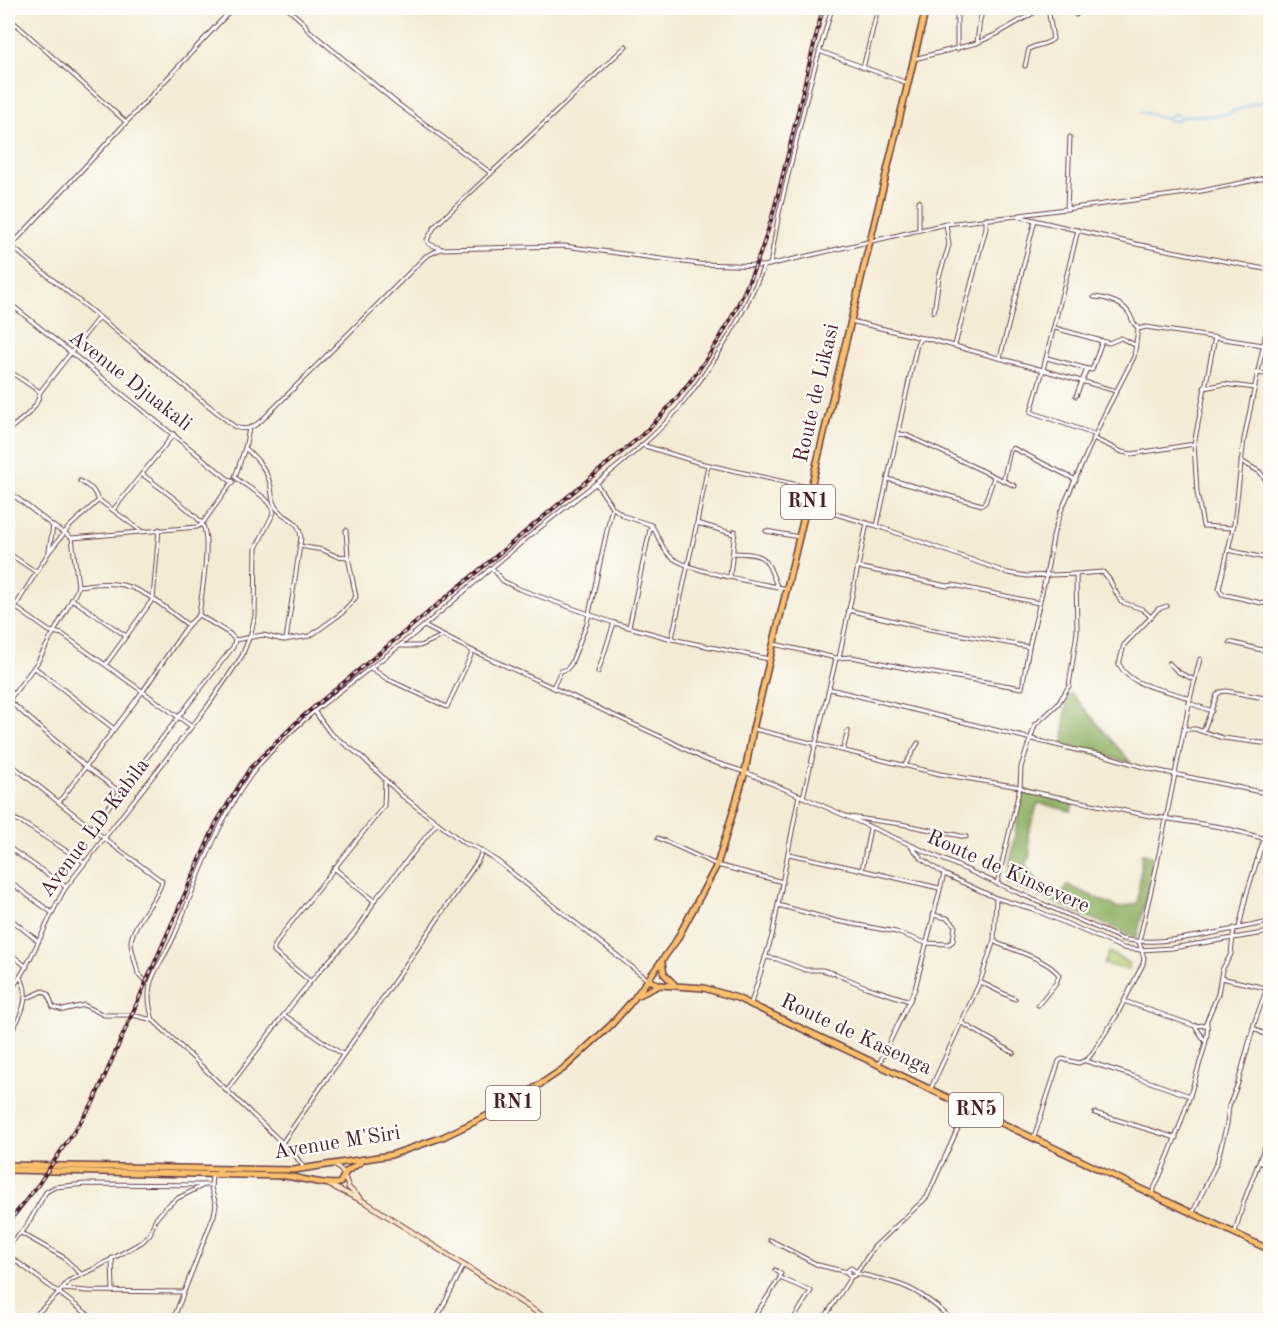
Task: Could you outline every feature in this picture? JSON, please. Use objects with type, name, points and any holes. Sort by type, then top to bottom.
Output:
[{"type":"highway","name":"Route de Likasi","points":[[648,980],[686,925],[717,865],[745,772],[753,729],[926,8]]},
{"type":"highway","points":[[662,961],[664,974],[670,982],[676,985]]},
{"type":"highway","name":"Route de Kasenga","points":[[648,980],[660,985],[716,991],[750,1004],[1270,1250]]},
{"type":"highway","name":"Avenue M'Siri","points":[[8,1165],[284,1171],[391,1155],[470,1126],[509,1105],[550,1078],[584,1052],[611,1026],[648,980]]},
{"type":"highway","points":[[633,1000],[660,985]]},
{"type":"highway","name":"RN1","points":[[328,1185],[340,1183],[350,1169],[366,1160]]},
{"type":"highway","points":[[314,1168],[308,1170],[307,1173],[314,1180]]},
{"type":"highway","name":"Avenue M'Siri","points":[[8,1170],[284,1176],[314,1180],[328,1185]]},
{"type":"main road","points":[[334,1164],[345,1176],[351,1190],[366,1203]]},
{"type":"main road","points":[[328,1185],[366,1203],[549,1320]]},
{"type":"street","points":[[233,8],[9,248],[235,427],[249,429],[261,421],[426,256],[441,249],[564,246],[699,264],[764,266],[946,224],[1202,190],[1270,177]]},
{"type":"street","points":[[287,8],[305,24],[307,29],[398,104],[491,173]]},
{"type":"street","points":[[770,265],[782,204],[819,51],[832,8]]},
{"type":"street","points":[[863,68],[878,8]]},
{"type":"street","points":[[957,8],[957,49]]},
{"type":"street","points":[[977,43],[984,8]]},
{"type":"street","points":[[914,59],[977,43],[1042,8]]},
{"type":"street","points":[[1025,66],[1029,49],[1053,39],[1048,8]]},
{"type":"street","points":[[1075,8],[1076,15]]},
{"type":"street","points":[[8,20],[126,122]]},
{"type":"street","points":[[441,249],[429,244],[427,240],[430,231],[626,46]]},
{"type":"street","points":[[819,51],[908,84]]},
{"type":"street","points":[[1067,209],[1070,137]]},
{"type":"street","points":[[919,201],[919,229]]},
{"type":"street","points":[[1017,216],[1136,244],[1270,270]]},
{"type":"street","points":[[955,345],[986,228],[986,219]]},
{"type":"street","points":[[1000,358],[1035,220]]},
{"type":"street","points":[[934,312],[939,277],[948,245],[946,224]]},
{"type":"street","points":[[1078,230],[1055,328],[1031,412],[1096,437],[1132,454],[1194,444]]},
{"type":"street","points":[[153,1020],[149,984],[175,934],[224,820],[242,787],[272,751],[315,712],[424,626],[642,445],[678,409],[703,375],[744,308],[764,266]]},
{"type":"street","points":[[1094,297],[1120,305],[1127,310],[1138,329]]},
{"type":"street","name":"Avenue Djuakali","points":[[8,302],[233,483]]},
{"type":"street","points":[[1270,313],[1240,461],[1232,528],[1219,589],[1221,593],[1270,605]]},
{"type":"street","points":[[8,431],[33,411],[39,400],[40,392],[99,317]]},
{"type":"street","points":[[851,321],[955,345],[1116,391]]},
{"type":"street","points":[[1138,329],[1146,327],[1263,345]]},
{"type":"street","points":[[1055,328],[1109,343],[1121,338],[1136,345]]},
{"type":"street","points":[[774,644],[838,658],[852,657],[1022,688],[1054,532],[1061,511],[1134,357],[1138,329]]},
{"type":"street","points":[[1215,337],[1194,444],[1197,492],[1202,525],[1232,528]]},
{"type":"street","points":[[877,526],[917,344],[922,338]]},
{"type":"street","points":[[1047,358],[1093,369],[1102,341]]},
{"type":"street","points":[[1076,396],[1087,369]]},
{"type":"street","points":[[8,370],[40,392]]},
{"type":"street","points":[[1258,373],[1270,375]]},
{"type":"street","points":[[1204,388],[1224,384],[1255,388]]},
{"type":"street","points":[[8,491],[63,534],[72,538],[197,527],[202,524],[233,483],[249,429]]},
{"type":"street","points":[[113,510],[174,435]]},
{"type":"street","points":[[897,436],[906,435],[1015,486]]},
{"type":"street","points":[[642,445],[708,465],[811,488]]},
{"type":"street","points":[[245,448],[262,464],[270,484],[274,506]]},
{"type":"street","points":[[1003,481],[1010,451],[1013,448],[1076,480]]},
{"type":"street","points":[[1240,461],[1260,472],[1270,486]]},
{"type":"street","points":[[672,639],[708,465]]},
{"type":"street","points":[[59,802],[143,691],[188,625],[199,615],[206,543],[202,524],[142,474]]},
{"type":"street","points":[[235,477],[298,525],[301,538],[286,640]]},
{"type":"street","points":[[888,479],[982,505],[985,503],[994,477]]},
{"type":"street","points":[[80,481],[92,489],[99,500],[141,531]]},
{"type":"street","points":[[596,483],[612,507],[626,518],[651,525],[660,544],[676,561],[688,566],[787,590]]},
{"type":"street","points":[[8,618],[49,552],[75,520],[99,500]]},
{"type":"street","name":"Avenue LD Kabila","points":[[8,991],[27,967],[51,912],[66,887],[207,707],[242,656],[255,616],[256,548],[272,519],[274,506]]},
{"type":"street","points":[[807,506],[877,526],[1008,573],[1046,576],[1102,572],[1109,579],[1121,602],[1142,609],[1151,616]]},
{"type":"street","points":[[552,687],[561,671],[567,669],[571,664],[582,637],[612,507]]},
{"type":"street","points":[[697,523],[735,532],[730,576]]},
{"type":"street","points":[[750,1004],[778,905],[801,796],[817,744],[838,658],[867,523]]},
{"type":"street","points":[[629,627],[651,525]]},
{"type":"street","points":[[49,552],[53,526]]},
{"type":"street","points":[[106,664],[153,599],[159,529]]},
{"type":"street","points":[[199,615],[230,634],[235,640],[267,635],[286,640],[310,636],[351,605],[356,597],[348,557],[346,530]]},
{"type":"street","points":[[765,531],[799,537]]},
{"type":"street","points":[[72,538],[78,586],[34,668],[8,700],[86,767],[120,792]]},
{"type":"street","points":[[300,546],[348,557]]},
{"type":"street","points":[[1228,550],[1270,559]]},
{"type":"street","points":[[8,553],[36,572]]},
{"type":"street","points":[[733,553],[751,553],[767,560],[778,587]]},
{"type":"street","points":[[858,567],[1039,603]]},
{"type":"street","points":[[492,568],[503,580],[519,589],[614,623],[672,639],[770,659]]},
{"type":"street","points":[[997,884],[1020,787],[1021,767],[1035,725],[1058,704],[1069,686],[1077,632],[1076,574]]},
{"type":"street","points":[[78,586],[120,584],[153,599],[188,625]]},
{"type":"street","points":[[72,599],[126,636]]},
{"type":"street","points":[[8,602],[13,608],[49,631],[62,634],[192,726]]},
{"type":"street","points":[[1167,606],[1158,609],[1124,645],[1119,663],[1121,668],[1141,684],[1212,711]]},
{"type":"street","points":[[848,610],[929,629],[1029,647]]},
{"type":"street","points":[[598,672],[614,623]]},
{"type":"street","name":"Route de Kinsevere","points":[[424,626],[704,759],[745,772],[801,796],[1122,939],[1139,942],[1166,940],[1270,922]]},
{"type":"street","points":[[400,645],[420,646],[442,636]]},
{"type":"street","name":"Avenue LD Kabila","points":[[92,828],[179,717],[233,646],[235,640]]},
{"type":"street","points":[[1230,642],[1270,652]]},
{"type":"street","points":[[370,668],[387,679],[447,706],[473,651]]},
{"type":"street","points":[[1034,1137],[1059,1061],[1062,1059],[1079,1063],[1091,1057],[1143,964],[1139,942],[1189,701],[1200,659]]},
{"type":"street","points":[[1169,663],[1178,672],[1195,680]]},
{"type":"street","points":[[34,668],[113,728]]},
{"type":"street","points":[[830,689],[1175,774],[1270,794]]},
{"type":"street","points":[[1203,732],[1217,695],[1222,691],[1270,699]]},
{"type":"street","points":[[315,712],[330,733],[351,748],[401,795],[464,843],[482,851],[648,980]]},
{"type":"street","points":[[1184,729],[1192,728],[1223,738],[1270,744]]},
{"type":"street","points":[[753,729],[966,780],[1020,787],[1075,801],[1221,827],[1270,840]]},
{"type":"street","points":[[843,750],[848,731]]},
{"type":"street","points":[[905,766],[918,743]]},
{"type":"street","points":[[8,762],[103,838],[162,881],[135,929],[130,943],[138,974],[149,984]]},
{"type":"street","points":[[310,981],[273,950],[283,933],[384,806],[384,779]]},
{"type":"street","points":[[8,816],[84,862]]},
{"type":"street","points":[[847,817],[901,824],[966,837]]},
{"type":"street","points":[[226,1091],[310,981],[363,922],[374,901],[437,823]]},
{"type":"street","points":[[862,870],[870,828]]},
{"type":"street","points":[[658,838],[717,865],[783,882]]},
{"type":"street","points":[[1239,928],[1246,896],[1264,838]]},
{"type":"street","points":[[909,844],[922,859],[944,874],[996,898],[1033,909],[1123,948],[1141,950],[1172,948],[1270,932]]},
{"type":"street","points":[[8,847],[66,887]]},
{"type":"street","points":[[282,1143],[478,861],[482,851]]},
{"type":"street","points":[[789,854],[939,888]]},
{"type":"street","points":[[334,868],[374,901]]},
{"type":"street","points":[[879,1065],[910,1001],[920,974],[944,874]]},
{"type":"street","points":[[8,881],[51,912]]},
{"type":"street","points":[[931,1088],[980,982],[994,940],[996,898]]},
{"type":"street","points":[[778,905],[837,921],[896,932],[926,943],[944,945],[953,941],[955,925],[952,920],[933,915]]},
{"type":"street","points":[[8,917],[38,941]]},
{"type":"street","points":[[1152,1193],[1177,1139],[1191,1096],[1205,1041],[1207,1023],[1218,994],[1222,970],[1231,954],[1234,928]]},
{"type":"street","points":[[994,940],[1000,945],[1039,961],[1058,973],[1056,983],[1038,1005]]},
{"type":"street","points":[[8,952],[27,967]]},
{"type":"street","points":[[765,957],[777,959],[805,970],[822,970],[836,974],[866,987],[910,1001]]},
{"type":"street","points":[[8,1037],[25,999],[26,987],[20,976]]},
{"type":"street","points":[[1192,1212],[1219,1155],[1229,1106],[1253,1028],[1269,989],[1221,978]]},
{"type":"street","points":[[980,982],[1015,999]]},
{"type":"street","points":[[25,999],[43,991],[48,994],[53,1007],[59,1010],[84,1005],[105,1015],[132,1014],[153,1020],[294,1154],[304,1168]]},
{"type":"street","points":[[1124,1001],[1195,1026],[1203,1026],[1207,1023]]},
{"type":"street","points":[[284,1015],[343,1055]]},
{"type":"street","points":[[962,1023],[1014,1053]]},
{"type":"street","points":[[1195,1026],[1205,1041]]},
{"type":"street","points":[[1253,1028],[1270,1037]]},
{"type":"street","points":[[1084,1061],[1191,1096]]},
{"type":"street","points":[[823,1320],[874,1247],[927,1197],[968,1106]]},
{"type":"street","points":[[1095,1113],[1177,1139]]},
{"type":"street","points":[[1235,1233],[1244,1201],[1270,1132]]},
{"type":"street","points":[[1259,1162],[1270,1167]]},
{"type":"street","points":[[173,1320],[214,1215],[216,1205],[211,1185],[212,1175]]},
{"type":"street","points":[[8,1245],[21,1233],[42,1197],[55,1187],[86,1184],[211,1185]]},
{"type":"street","points":[[30,1320],[71,1279],[133,1248],[147,1238],[159,1215],[170,1204],[205,1184]]},
{"type":"street","points":[[21,1233],[63,1257],[82,1275]]},
{"type":"street","points":[[770,1240],[818,1265],[847,1272],[851,1277]]},
{"type":"street","points":[[8,1255],[90,1316],[102,1320]]},
{"type":"street","points":[[112,1258],[113,1291]]},
{"type":"street","points":[[436,1320],[464,1265]]},
{"type":"street","points":[[847,1272],[851,1268],[855,1272],[908,1286],[929,1299],[952,1320]]},
{"type":"street","points":[[752,1320],[780,1278],[781,1274],[775,1270]]},
{"type":"street","points":[[780,1278],[811,1291],[793,1320]]},
{"type":"street","points":[[62,1289],[183,1292]]},
{"type":"green space","points":[[1071,693],[1131,763],[1064,745],[1066,700]]},
{"type":"green space","points":[[1023,791],[1073,803],[1071,811],[1038,803],[1028,834],[1030,854],[1026,865],[1040,883],[1061,896],[1067,885],[1119,908],[1136,904],[1142,853],[1154,858],[1137,938],[1006,882]]},
{"type":"green space","points":[[1109,952],[1129,963],[1128,970],[1104,964]]},
{"type":"waterway","points":[[1140,112],[1176,121],[1191,115],[1221,115],[1259,103],[1270,102]]},
{"type":"waterway","points":[[1167,118],[1173,114],[1180,116]]},
{"type":"railway","points":[[8,1223],[38,1185],[93,1103],[216,823],[250,768],[302,717],[642,435],[677,398],[707,358],[733,315],[765,240],[782,180],[823,8]]}]
